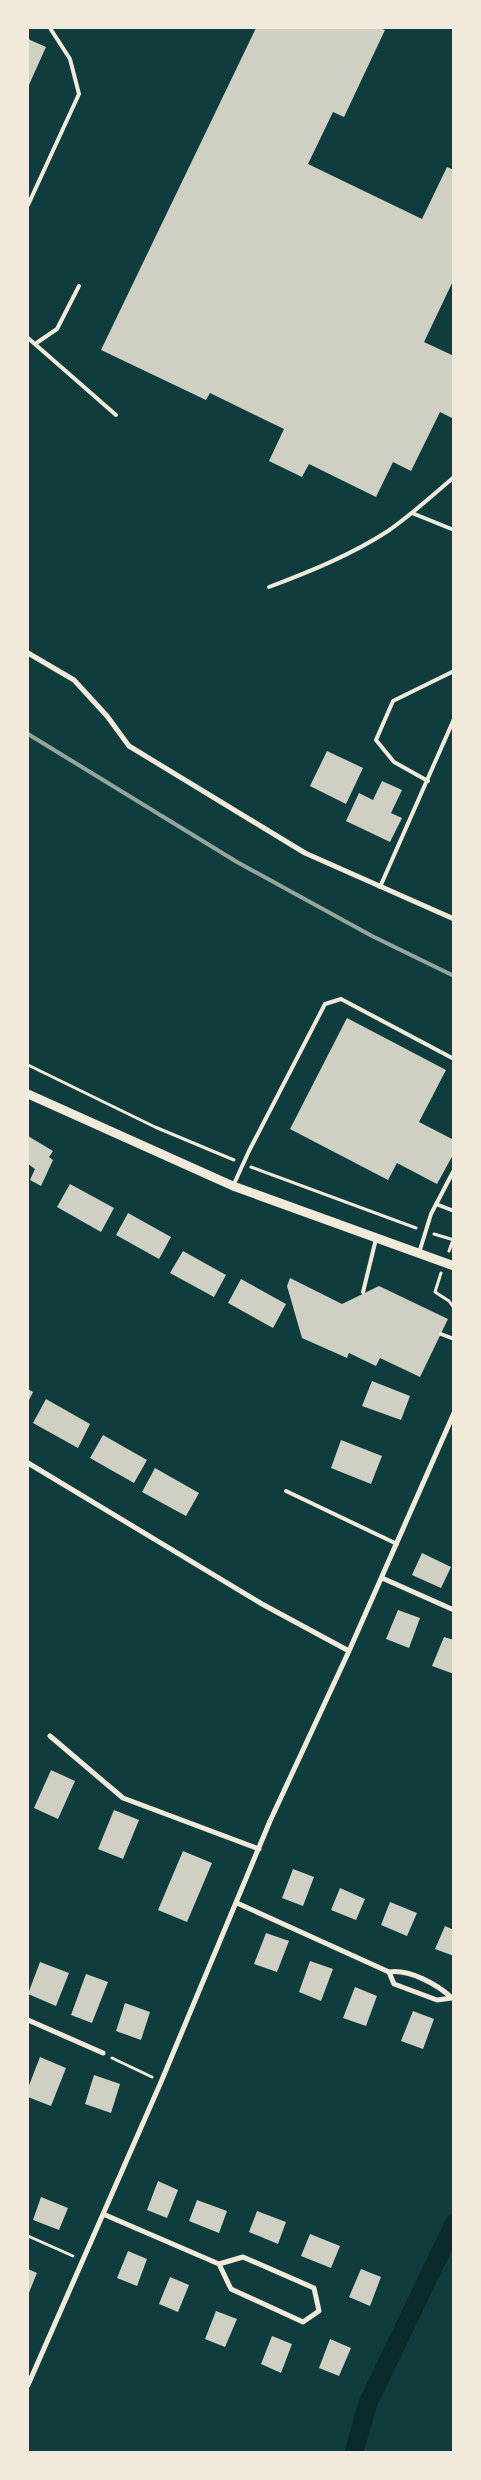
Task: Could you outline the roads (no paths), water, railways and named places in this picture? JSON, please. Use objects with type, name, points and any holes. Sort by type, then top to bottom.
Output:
[{"type":"street","points":[[28,653],[74,680],[107,716],[128,746],[305,853],[454,919]]},
{"type":"street","points":[[28,1094],[233,1186],[454,1266]]},
{"type":"street","points":[[28,2385],[161,2082],[259,1849],[382,1578],[454,1413]]},
{"type":"street","points":[[28,1463],[262,1604],[349,1651]]},
{"type":"street","points":[[382,1578],[454,1610]]},
{"type":"street","points":[[50,1736],[123,1798],[259,1849]]},
{"type":"street","points":[[237,1903],[389,1972],[398,1971],[440,1987],[452,1998],[437,2000],[394,1984],[389,1972]]},
{"type":"street","points":[[28,2020],[103,2053]]},
{"type":"street","points":[[103,2214],[219,2264],[243,2257],[314,2288],[319,2311],[303,2322],[231,2289],[219,2264]]},
{"type":"lane","points":[[28,205],[79,94],[70,59],[50,28]]},
{"type":"lane","points":[[35,344],[57,329],[79,286]]},
{"type":"lane","points":[[28,338],[116,415]]},
{"type":"lane","points":[[269,587],[335,560],[386,532],[412,513],[454,477]]},
{"type":"lane","points":[[412,513],[454,530]]},
{"type":"lane","points":[[428,781],[394,762],[376,740],[392,702],[454,671]]},
{"type":"lane","points":[[380,887],[454,719]]},
{"type":"lane","points":[[233,1186],[249,1151],[325,1004],[341,999],[454,1060]]},
{"type":"lane","points":[[418,1254],[431,1214],[454,1170]]},
{"type":"lane","points":[[436,1204],[454,1211]]},
{"type":"lane","points":[[363,1292],[376,1239]]},
{"type":"lane","points":[[441,1334],[454,1339]]},
{"type":"lane","points":[[286,1492],[397,1544]]},
{"type":"waterway","points":[[354,2452],[368,2403],[454,2224]]},
{"type":"railway","points":[[28,734],[237,862],[372,936],[454,976]]}]
